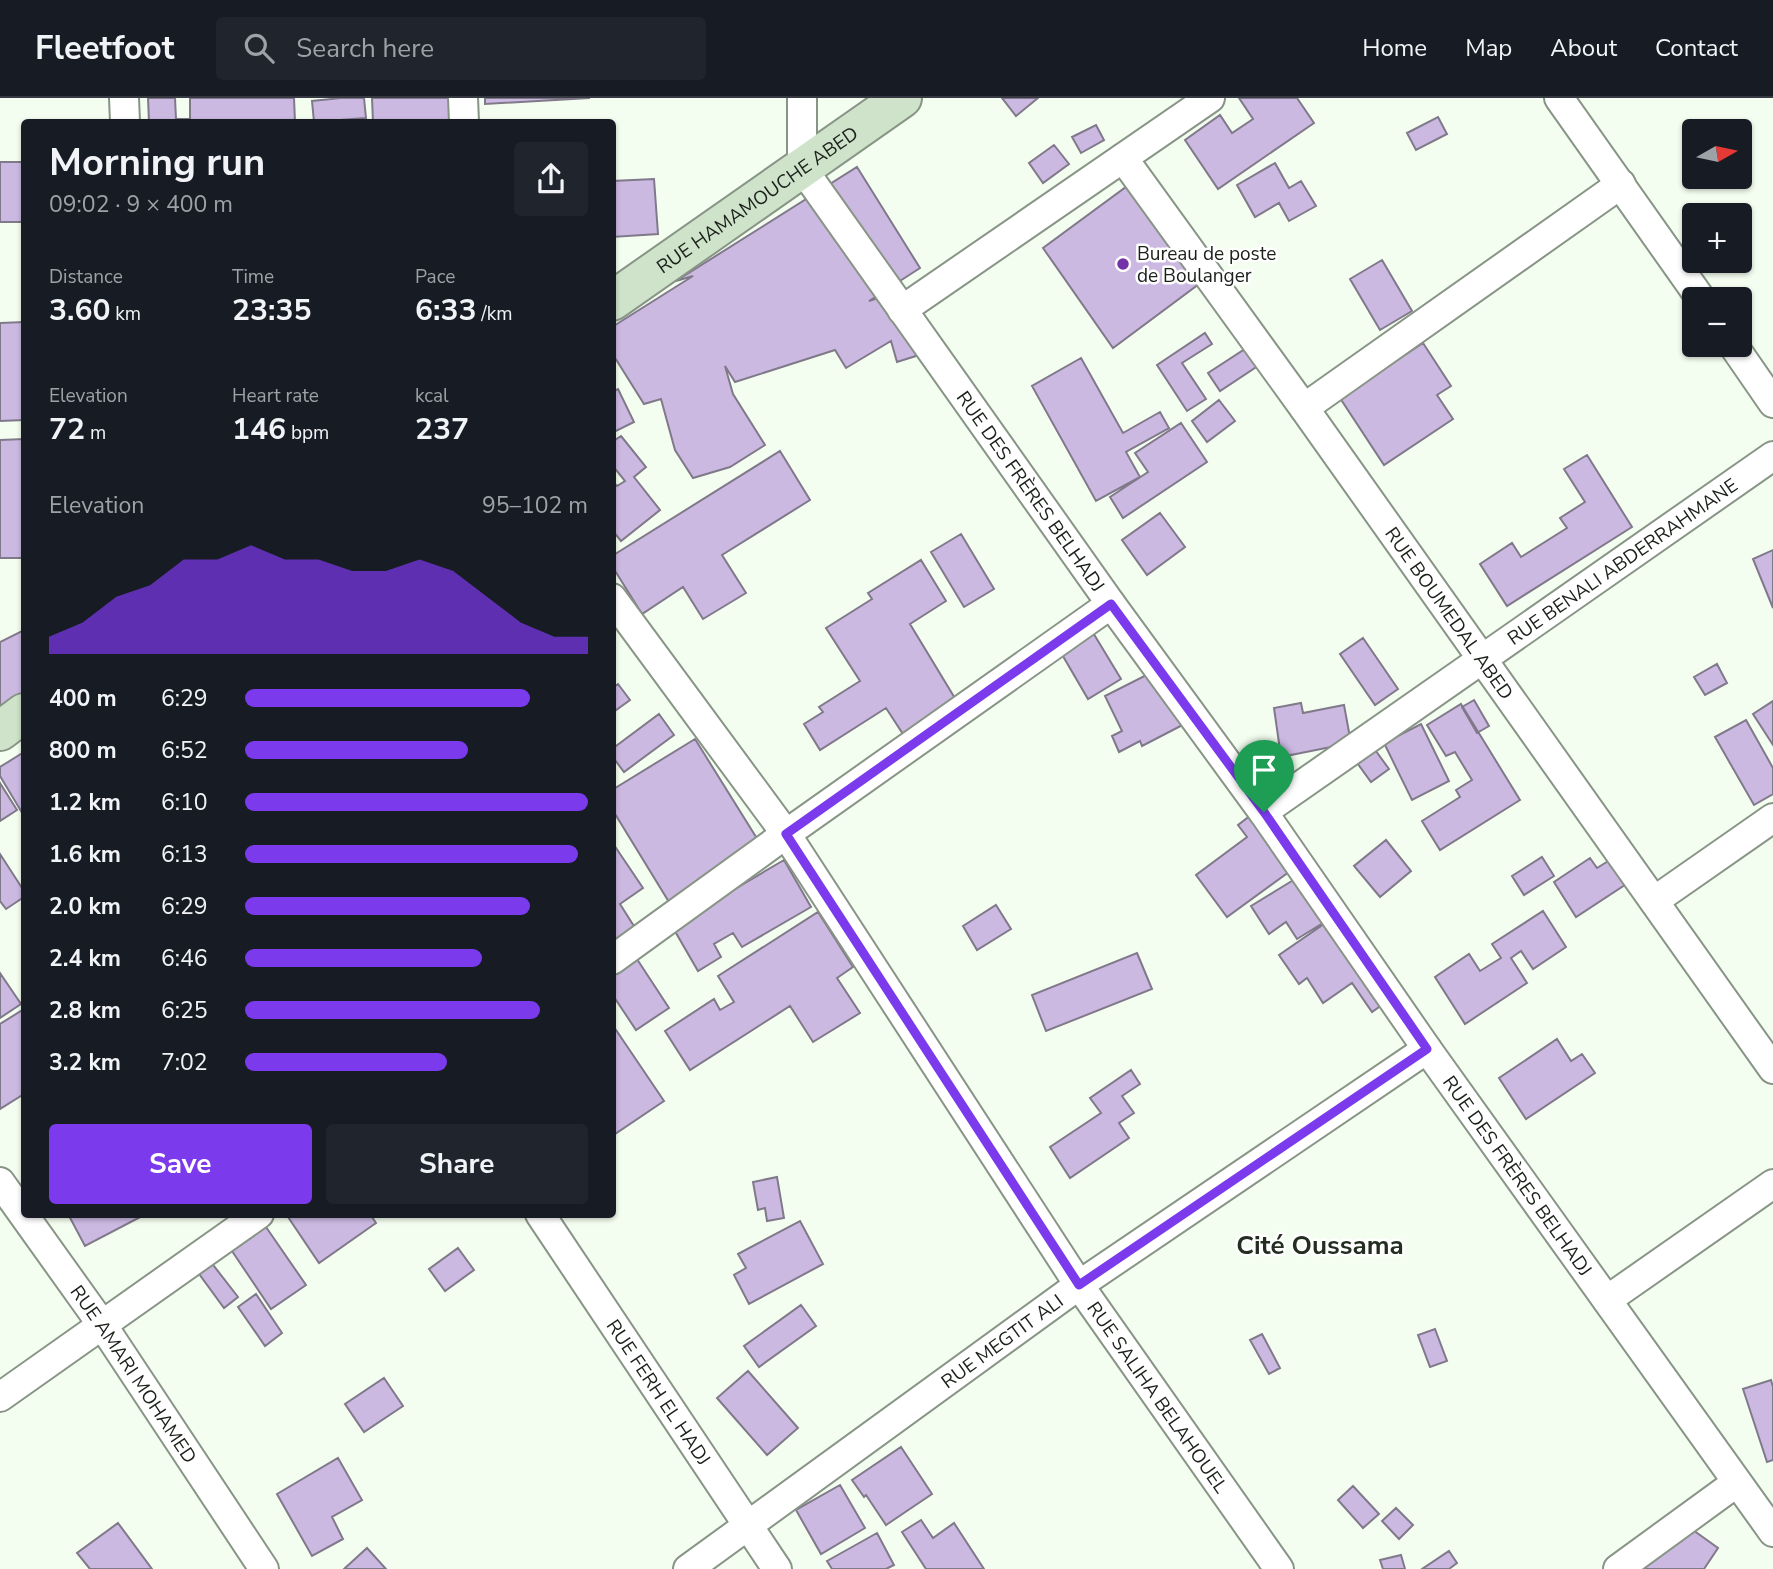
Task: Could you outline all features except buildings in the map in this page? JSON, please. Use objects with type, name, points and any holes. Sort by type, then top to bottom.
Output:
[{"type":"main road","name":"RUE HAMAMOUCHE ABED","points":[[616,298],[902,98]]},
{"type":"main road","points":[[0,731],[21,715]]},
{"type":"street","points":[[124,98],[125,119]]},
{"type":"street","points":[[463,98],[464,119]]},
{"type":"street","points":[[802,98],[802,168]]},
{"type":"street","points":[[902,310],[1210,98]]},
{"type":"street","points":[[1559,98],[1693,287]]},
{"type":"street","name":"RUE BOUMEDAL ABED","points":[[1122,158],[1304,408],[1773,1069]]},
{"type":"street","name":"RUE DES FRÈRES BELHADJ","points":[[802,168],[1111,604],[1264,812],[1427,1049],[1773,1532]]},
{"type":"street","points":[[1304,408],[1622,184]]},
{"type":"street","points":[[1741,357],[1773,402]]},
{"type":"street","name":"RUE BENALI ABDERRAHMANE","points":[[1264,812],[1773,456]]},
{"type":"street","name":"RUE SALIHA BELAHOUEL","points":[[616,603],[786,834],[1079,1285],[1279,1569]]},
{"type":"street","points":[[616,957],[1111,604]]},
{"type":"street","points":[[1654,901],[1773,818]]},
{"type":"street","name":"RUE MEGTIT ALI","points":[[688,1569],[1079,1285],[1427,1049]]},
{"type":"street","name":"RUE AMARI MOHAMED","points":[[0,1182],[21,1211]]},
{"type":"street","points":[[1607,1300],[1773,1184]]},
{"type":"street","name":"RUE AMARI MOHAMED","points":[[26,1218],[103,1326],[264,1569]]},
{"type":"street","points":[[0,1398],[253,1218]]},
{"type":"street","name":"RUE FERH EL HADJ","points":[[543,1218],[777,1569]]},
{"type":"street","points":[[1618,1569],[1737,1483]]},
{"type":"place","name":"Bureau de poste de Boulanger","points":[[1123,264]]},
{"type":"district","name":"Cité Oussama","points":[[1320,1245]]},
{"type":"route","points":[[1111,604],[1264,812],[1427,1049],[1079,1285],[786,834],[1111,604]]}]
